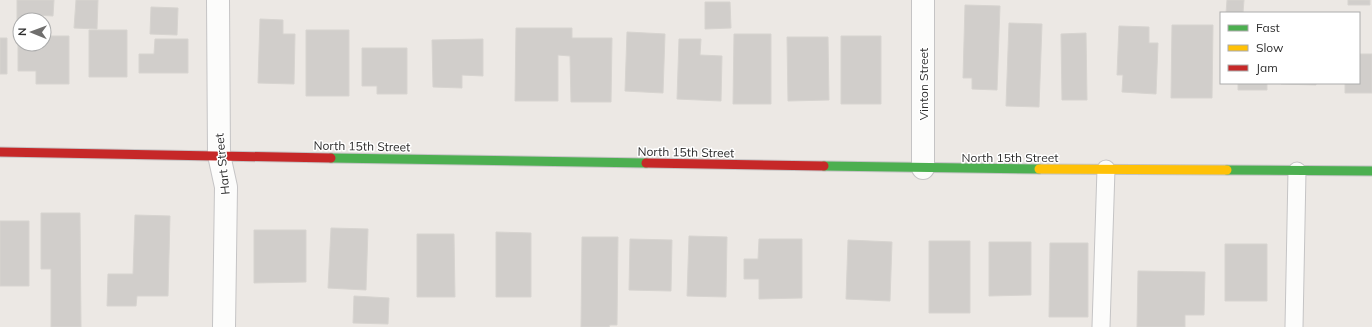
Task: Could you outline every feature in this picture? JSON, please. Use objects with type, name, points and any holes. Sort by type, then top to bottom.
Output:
[{"type":"main road","name":"North 15th Street","points":[[0,152],[923,168],[1372,171]]},
{"type":"street","name":"Hart Street","points":[[218,0],[219,155],[226,187],[224,327]]},
{"type":"street","name":"Vinton Street","points":[[923,0],[923,168]]},
{"type":"lane","points":[[1101,327],[1106,169]]},
{"type":"lane","points":[[1294,327],[1297,170]]},
{"type":"building","points":[[17,0],[54,0],[53,16],[52,12],[17,12]]},
{"type":"building","points":[[76,0],[98,0],[97,29],[74,28]]},
{"type":"building","points":[[1227,0],[1244,0],[1243,12],[1226,12]]},
{"type":"building","points":[[1348,0],[1370,0],[1370,5],[1348,5]]},
{"type":"building","points":[[705,2],[730,2],[731,28],[705,29]]},
{"type":"building","points":[[965,5],[1000,6],[997,90],[972,89],[972,78],[963,78]]},
{"type":"building","points":[[151,7],[178,8],[177,35],[150,34]]},
{"type":"building","points":[[260,19],[283,20],[283,34],[295,34],[294,84],[258,83]]},
{"type":"building","points":[[1009,23],[1042,24],[1039,107],[1006,106]]},
{"type":"building","points":[[1172,25],[1213,25],[1212,98],[1171,98]]},
{"type":"building","points":[[1119,26],[1149,27],[1149,43],[1158,43],[1156,94],[1122,92],[1123,75],[1117,75]]},
{"type":"building","points":[[516,28],[572,28],[572,38],[612,38],[611,102],[571,102],[570,56],[558,55],[558,101],[515,101]]},
{"type":"building","points":[[89,30],[127,30],[127,77],[89,77]]},
{"type":"building","points":[[306,30],[349,30],[349,96],[306,96]]},
{"type":"building","points":[[627,32],[665,34],[663,93],[625,91]]},
{"type":"building","points":[[1086,33],[1087,100],[1062,100],[1061,34]]},
{"type":"building","points":[[734,34],[771,34],[771,104],[733,104]]},
{"type":"building","points":[[52,36],[69,36],[69,84],[36,84],[36,71],[18,71],[18,52],[52,52]]},
{"type":"building","points":[[841,36],[881,36],[881,104],[841,104]]},
{"type":"building","points":[[787,37],[828,37],[829,100],[788,101]]},
{"type":"building","points":[[0,38],[7,38],[7,74],[0,74]]},
{"type":"building","points":[[155,39],[188,39],[188,73],[139,73],[139,54],[154,54]]},
{"type":"building","points":[[483,39],[483,76],[462,75],[462,88],[433,87],[432,40]]},
{"type":"building","points":[[679,39],[701,39],[700,55],[722,56],[721,101],[677,99]]},
{"type":"building","points":[[362,48],[407,48],[407,94],[377,94],[377,86],[362,86]]},
{"type":"building","points":[[1360,54],[1372,54],[1372,93],[1345,93],[1345,84],[1360,84]]},
{"type":"building","points":[[1238,84],[1267,84],[1267,90],[1238,90]]},
{"type":"building","points":[[1281,84],[1316,84],[1316,85]]},
{"type":"building","points":[[41,213],[80,213],[81,327],[51,327],[51,269],[41,269]]},
{"type":"building","points":[[135,215],[170,216],[168,296],[137,296],[136,306],[107,306],[108,274],[133,274]]},
{"type":"building","points":[[0,221],[29,221],[29,286],[0,286]]},
{"type":"building","points":[[331,228],[368,229],[366,290],[328,288]]},
{"type":"building","points":[[254,230],[306,230],[306,282],[254,283]]},
{"type":"building","points":[[496,232],[531,233],[531,297],[496,297]]},
{"type":"building","points":[[417,234],[454,234],[455,297],[417,297]]},
{"type":"building","points":[[689,236],[727,237],[726,297],[687,296]]},
{"type":"building","points":[[582,237],[618,237],[617,325],[610,325],[609,327],[581,327]]},
{"type":"building","points":[[630,239],[672,240],[671,291],[629,290]]},
{"type":"building","points":[[759,239],[802,239],[802,298],[759,299],[759,279],[744,279],[744,259],[758,259]]},
{"type":"building","points":[[848,240],[892,242],[890,301],[846,299]]},
{"type":"building","points":[[929,241],[970,241],[970,313],[929,313]]},
{"type":"building","points":[[989,242],[1031,242],[1031,295],[989,296]]},
{"type":"building","points":[[1050,243],[1088,243],[1088,317],[1049,317]]},
{"type":"building","points":[[1225,244],[1267,244],[1267,301],[1225,301]]},
{"type":"building","points":[[1138,271],[1205,272],[1204,315],[1185,315],[1185,327],[1137,327]]},
{"type":"building","points":[[354,296],[389,298],[388,324],[353,323]]},
{"type":"traffic: fast","points":[[331,158],[646,163]]},
{"type":"traffic: fast","points":[[824,166],[1039,169]]},
{"type":"traffic: fast","points":[[1227,170],[1372,171]]},
{"type":"traffic: slow","points":[[1039,169],[1227,170]]},
{"type":"traffic: jam","points":[[0,152],[331,158]]},
{"type":"traffic: jam","points":[[646,163],[824,166]]}]
